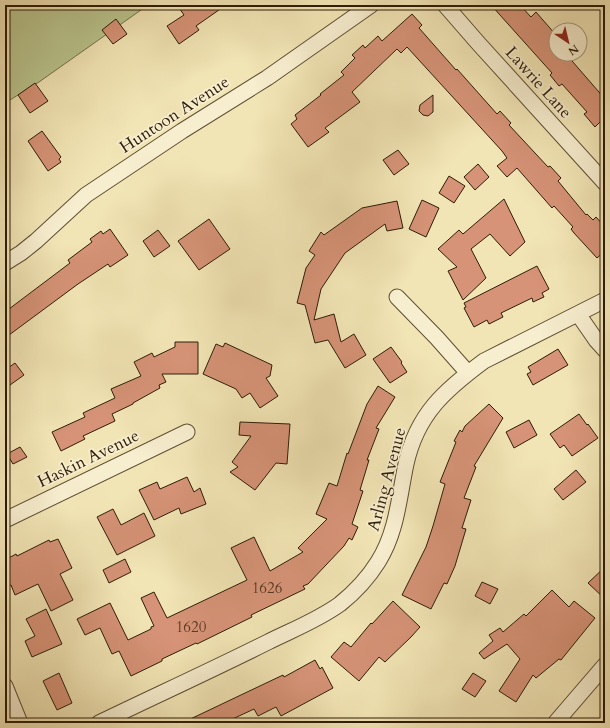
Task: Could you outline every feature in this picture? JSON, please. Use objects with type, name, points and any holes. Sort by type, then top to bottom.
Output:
[{"type":"street","name":"Huntoon Avenue","points":[[5,263],[36,241],[86,194],[188,127],[267,78],[371,5]]},
{"type":"street","name":"Lawrie Lane","points":[[445,5],[605,184]]},
{"type":"street","points":[[397,297],[437,338],[468,373]]},
{"type":"street","name":"Arling Avenue","points":[[99,723],[231,661],[324,614],[340,604],[369,574],[379,560],[390,539],[397,514],[407,463],[417,430],[433,404],[484,361],[605,300]]},
{"type":"street","points":[[578,314],[596,340],[605,350]]},
{"type":"street","name":"Haskin Avenue","points":[[5,520],[187,432]]},
{"type":"street","points":[[556,722],[605,665]]},
{"type":"street","points":[[5,686],[20,723]]},
{"type":"green space","points":[[5,5],[148,5],[39,82],[5,103]]},
{"type":"building","points":[[177,5],[226,5],[196,26],[199,30],[179,44],[167,26],[184,15]]},
{"type":"building","points":[[491,5],[520,5],[531,17],[536,12],[548,26],[548,62],[573,62],[605,99],[605,117],[595,127],[584,114],[587,112],[562,84],[559,86],[550,75],[552,73]]},
{"type":"building","points":[[412,14],[422,25],[419,28],[456,70],[457,69],[497,114],[500,111],[511,123],[509,125],[548,167],[550,166],[561,178],[558,181],[586,215],[587,214],[593,220],[596,217],[605,227],[605,251],[597,258],[574,233],[571,229],[573,227],[554,206],[552,208],[517,168],[507,177],[497,166],[507,158],[502,151],[407,47],[401,53],[397,49],[352,92],[360,102],[325,128],[329,132],[308,147],[291,124],[297,119],[295,115],[344,75],[341,72],[355,58],[352,55],[363,45],[365,48],[378,36],[382,41]]},
{"type":"building","points":[[116,19],[127,34],[113,44],[102,30]]},
{"type":"building","points":[[35,83],[48,101],[30,113],[18,95]]},
{"type":"building","points":[[433,95],[433,112],[428,116],[423,115],[419,111],[420,105]]},
{"type":"building","points":[[42,131],[61,157],[59,159],[61,162],[48,171],[28,141]]},
{"type":"building","points":[[398,150],[409,164],[394,175],[383,160]]},
{"type":"building","points":[[478,164],[489,177],[475,190],[464,177]]},
{"type":"building","points":[[449,176],[465,186],[454,203],[439,193]]},
{"type":"building","points":[[504,199],[525,242],[510,256],[490,234],[471,249],[486,278],[463,300],[448,271],[457,267],[438,249],[459,230],[463,234]]},
{"type":"building","points":[[422,200],[439,208],[426,237],[409,229]]},
{"type":"building","points":[[397,201],[403,228],[387,231],[385,224],[345,253],[321,289],[314,320],[334,314],[341,342],[354,334],[366,355],[345,368],[328,340],[315,343],[305,305],[297,303],[306,268],[315,255],[309,251],[321,232],[324,235],[362,208]]},
{"type":"building","points":[[209,219],[230,249],[199,270],[178,241]]},
{"type":"building","points":[[110,229],[128,255],[110,267],[108,264],[78,284],[5,338],[5,312],[70,263],[68,260],[92,242],[90,239],[101,231],[103,234]]},
{"type":"building","points":[[158,230],[170,246],[154,257],[143,241]]},
{"type":"building","points":[[537,266],[549,289],[542,293],[544,297],[533,302],[532,298],[501,313],[503,317],[489,324],[487,320],[474,327],[464,308],[466,307],[464,303]]},
{"type":"building","points":[[175,342],[198,342],[198,374],[162,374],[166,382],[159,385],[160,388],[133,404],[112,414],[115,421],[83,436],[85,439],[61,451],[52,432],[85,417],[83,413],[115,398],[111,389],[141,376],[134,362],[152,353],[154,357],[175,347]]},
{"type":"building","points":[[225,343],[272,365],[270,376],[266,378],[278,396],[260,408],[250,393],[242,398],[236,389],[203,374],[216,344],[223,347]]},
{"type":"building","points":[[391,347],[407,372],[390,383],[373,359]]},
{"type":"building","points":[[558,349],[568,365],[533,385],[527,374],[531,372],[528,367]]},
{"type":"building","points":[[15,363],[24,375],[10,385],[5,379],[5,370]]},
{"type":"building","points":[[378,386],[395,397],[376,428],[379,429],[367,460],[369,460],[360,490],[363,491],[352,524],[358,527],[352,540],[349,538],[344,546],[308,584],[303,586],[305,589],[251,615],[252,617],[197,644],[196,643],[162,659],[162,661],[131,676],[119,651],[112,654],[100,628],[85,635],[77,619],[110,603],[128,640],[151,629],[151,627],[154,626],[141,598],[154,592],[167,618],[247,580],[231,548],[254,537],[270,571],[303,552],[298,548],[327,519],[316,514],[329,483],[337,486],[347,453],[348,454],[367,404]]},
{"type":"building","points":[[489,404],[503,418],[474,466],[476,467],[464,498],[471,500],[462,528],[466,529],[455,566],[447,584],[444,583],[431,609],[402,595],[426,547],[445,484],[440,482],[456,442],[454,441],[460,430],[462,432],[465,426]]},
{"type":"building","points":[[579,414],[598,438],[572,456],[564,445],[560,448],[550,434]]},
{"type":"building","points":[[529,420],[537,435],[514,448],[506,432]]},
{"type":"building","points":[[240,422],[290,424],[287,464],[276,463],[255,490],[230,472],[238,467],[232,462],[251,436],[239,435]]},
{"type":"building","points":[[20,447],[27,457],[13,464],[7,454]]},
{"type":"building","points":[[576,470],[586,482],[563,500],[554,489]]},
{"type":"building","points":[[187,477],[194,492],[200,488],[206,504],[181,514],[179,508],[154,520],[139,490],[157,482],[160,489]]},
{"type":"building","points":[[113,509],[121,525],[144,513],[155,536],[117,555],[97,517]]},
{"type":"building","points":[[58,539],[72,568],[60,574],[73,600],[51,611],[38,584],[15,595],[11,585],[5,588],[5,560],[16,554],[17,556],[49,540],[50,542]]},
{"type":"building","points":[[125,559],[131,572],[109,583],[103,570]]},
{"type":"building","points":[[605,567],[605,599],[588,583]]},
{"type":"building","points":[[482,582],[498,589],[490,604],[475,596]]},
{"type":"building","points":[[552,590],[569,607],[574,601],[595,618],[561,660],[559,659],[536,678],[533,675],[516,702],[499,691],[520,659],[507,644],[484,659],[479,653],[493,641],[489,635],[500,628],[503,632],[524,614],[526,616]]},
{"type":"building","points":[[393,601],[420,627],[385,662],[379,657],[359,681],[331,657],[344,642],[351,647],[371,623],[372,624]]},
{"type":"building","points":[[46,609],[62,644],[32,657],[25,641],[35,636],[26,619]]},
{"type":"building","points":[[315,660],[320,669],[322,667],[333,688],[281,716],[276,707],[258,716],[254,709],[224,723],[182,723],[283,675],[284,677]]},
{"type":"building","points":[[59,673],[72,703],[57,710],[43,681]]},
{"type":"building","points":[[473,673],[486,681],[475,697],[462,689]]}]
